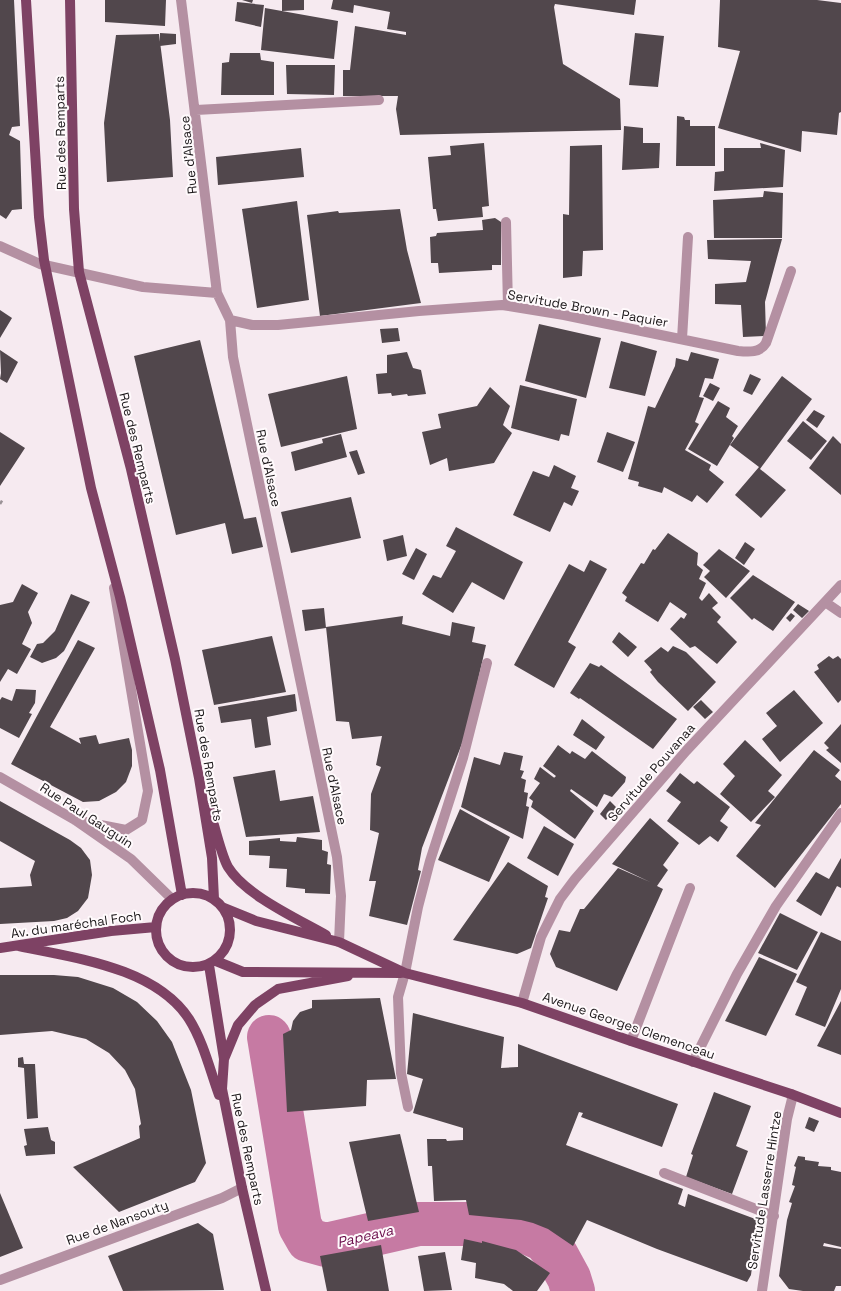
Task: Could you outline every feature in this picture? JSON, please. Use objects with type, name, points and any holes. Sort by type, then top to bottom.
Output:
[{"type":"main road","name":"Rue des Remparts","points":[[26,0],[39,217],[45,265],[90,480],[160,770],[182,895]]},
{"type":"main road","name":"Rue des Remparts","points":[[70,0],[74,209],[79,272],[131,470],[175,659],[199,778],[212,858],[214,899]]},
{"type":"main road","points":[[199,778],[228,866],[240,880],[281,909],[339,942],[405,973]]},
{"type":"main road","points":[[192,893],[203,894],[214,899],[222,907],[231,925],[228,945],[212,963],[196,968],[183,966],[171,961],[162,951],[157,940],[156,926],[161,911],[172,899],[182,895],[192,893]]},
{"type":"main road","points":[[222,907],[256,921],[339,942]]},
{"type":"main road","name":"Av. du maréchal Foch","points":[[0,948],[111,931],[156,926]]},
{"type":"main road","points":[[19,946],[89,962],[140,978],[161,991],[175,1003],[190,1020],[198,1038],[230,1128]]},
{"type":"main road","name":"Rue des Remparts","points":[[212,963],[224,1059],[222,1089],[242,1188],[266,1291]]},
{"type":"main road","points":[[212,963],[243,972],[405,973]]},
{"type":"main road","points":[[224,1059],[238,1025],[255,1005],[278,989],[366,972]]},
{"type":"main road","name":"Avenue Georges Clemenceau","points":[[405,973],[522,1002],[631,1041],[791,1094],[841,1113]]},
{"type":"street","name":"Rue d'Alsace","points":[[181,0],[187,55],[196,110],[199,151],[217,293],[230,320],[233,357],[337,857],[341,896],[339,942]]},
{"type":"street","points":[[196,110],[379,100]]},
{"type":"street","points":[[506,222],[508,306]]},
{"type":"street","points":[[682,339],[688,237]]},
{"type":"street","points":[[0,246],[45,265],[143,287],[217,293]]},
{"type":"street","name":"Servitude Brown - Paquier","points":[[230,320],[252,324],[278,325],[420,311],[508,306],[564,315],[738,351],[758,350],[766,343],[791,271]]},
{"type":"street","points":[[75,820],[126,830],[142,820],[148,791],[106,545]]},
{"type":"street","name":"Servitude Pouvanaa","points":[[522,1002],[541,937],[560,899],[575,879],[686,751],[841,585]]},
{"type":"street","points":[[825,602],[841,613]]},
{"type":"street","points":[[408,1107],[401,1072],[398,997],[405,973],[418,907],[430,861],[463,758],[487,663]]},
{"type":"street","name":"Rue Paul Gauguin","points":[[0,777],[75,820],[131,860],[172,899]]},
{"type":"street","points":[[693,1062],[737,974],[776,906],[816,851],[841,813]]},
{"type":"street","points":[[631,1041],[690,888]]},
{"type":"street","name":"Servitude Lasserre Hintze","points":[[762,1291],[787,1119],[792,1099],[791,1094]]},
{"type":"street","points":[[664,1173],[774,1216]]},
{"type":"street","name":"Rue de Nansouty","points":[[0,1280],[222,1198],[242,1188]]},
{"type":"path","points":[[0,504],[3,499]]},
{"type":"building","points":[[0,0],[14,0],[20,126],[12,127],[9,135],[20,141],[22,209],[12,210],[6,219],[0,215]]},
{"type":"building","points":[[105,0],[166,0],[165,26],[105,22]]},
{"type":"building","points":[[242,0],[253,0],[252,3]]},
{"type":"building","points":[[282,0],[304,0],[304,10],[282,11]]},
{"type":"building","points":[[333,0],[636,0],[634,15],[555,4],[554,7],[563,64],[620,99],[621,130],[400,135],[396,109],[398,96],[343,96],[343,70],[350,70],[355,26],[406,35],[406,32],[387,29],[390,12],[354,5],[353,13],[331,9]]},
{"type":"building","points":[[720,0],[817,0],[841,3],[841,112],[839,113],[837,135],[802,131],[801,152],[718,128],[740,51],[718,47]]},
{"type":"building","points":[[237,2],[264,5],[261,27],[235,21]]},
{"type":"building","points":[[265,8],[338,21],[334,59],[261,50]]},
{"type":"building","points":[[160,33],[176,34],[176,44],[160,46]]},
{"type":"building","points":[[635,33],[664,36],[658,87],[629,85]]},
{"type":"building","points":[[159,34],[170,120],[173,177],[107,182],[104,123],[116,35]]},
{"type":"building","points":[[230,53],[260,53],[261,60],[274,62],[274,95],[221,95],[222,63],[229,62]]},
{"type":"building","points":[[286,65],[335,65],[334,95],[287,94]]},
{"type":"building","points":[[677,116],[684,117],[685,120],[690,120],[690,126],[715,126],[715,166],[676,166]]},
{"type":"building","points":[[624,126],[643,128],[643,143],[660,143],[659,168],[622,170]]},
{"type":"building","points":[[484,143],[489,206],[482,207],[483,217],[438,221],[436,209],[433,209],[428,157],[451,155],[450,146]]},
{"type":"building","points":[[760,143],[785,150],[783,187],[714,191],[715,172],[724,171],[724,148],[761,148]]},
{"type":"building","points":[[602,145],[603,250],[583,251],[582,276],[563,278],[563,214],[569,215],[570,146]]},
{"type":"building","points":[[301,148],[304,177],[218,185],[216,157]]},
{"type":"building","points":[[764,191],[783,193],[782,238],[714,238],[713,200],[763,197]]},
{"type":"building","points":[[297,201],[309,300],[257,308],[242,209]]},
{"type":"building","points":[[400,209],[407,250],[421,303],[320,316],[307,215],[338,211],[339,213]]},
{"type":"building","points":[[495,218],[501,222],[501,265],[492,265],[492,270],[439,273],[438,263],[431,263],[430,237],[436,236],[437,233],[483,230],[482,220]]},
{"type":"building","points":[[782,239],[765,302],[766,336],[743,337],[741,305],[715,304],[715,284],[746,282],[751,261],[708,259],[707,240]]},
{"type":"building","points":[[0,310],[12,318],[0,338]]},
{"type":"building","points":[[539,324],[601,338],[586,398],[525,381]]},
{"type":"building","points":[[398,328],[400,341],[382,343],[380,329]]},
{"type":"building","points":[[200,340],[244,519],[256,517],[263,547],[232,554],[225,523],[176,535],[134,356]]},
{"type":"building","points":[[621,341],[657,351],[645,396],[609,388]]},
{"type":"building","points":[[0,350],[18,362],[7,383],[0,379]]},
{"type":"building","points":[[407,352],[413,368],[421,370],[426,394],[392,396],[391,393],[378,394],[376,374],[387,373],[387,355]]},
{"type":"building","points":[[691,352],[719,359],[713,379],[705,378],[699,397],[704,398],[695,422],[699,424],[685,450],[711,465],[709,470],[724,482],[707,503],[697,495],[692,502],[664,487],[662,493],[638,486],[639,482],[628,479],[648,406],[655,408],[675,366],[676,358],[688,361]]},
{"type":"building","points":[[750,374],[761,379],[752,395],[743,391]]},
{"type":"building","points":[[347,376],[357,429],[281,447],[268,394]]},
{"type":"building","points":[[782,376],[812,399],[760,469],[786,490],[761,518],[735,495],[759,467],[730,445]]},
{"type":"building","points":[[710,383],[720,388],[713,401],[703,396]]},
{"type":"building","points":[[520,385],[577,399],[569,436],[561,434],[559,441],[511,428]]},
{"type":"building","points":[[490,387],[510,406],[503,425],[512,433],[494,463],[449,471],[447,458],[430,465],[422,432],[441,428],[438,414],[477,406]]},
{"type":"building","points":[[718,401],[730,408],[726,417],[738,426],[732,436],[734,438],[717,466],[688,449]]},
{"type":"building","points":[[814,410],[825,416],[817,428],[806,420]]},
{"type":"building","points":[[803,421],[827,441],[811,460],[787,441]]},
{"type":"building","points":[[0,432],[25,448],[0,486]]},
{"type":"building","points":[[607,432],[635,442],[623,472],[597,462]]},
{"type":"building","points":[[341,434],[347,457],[295,471],[291,452],[323,443],[322,439]]},
{"type":"building","points":[[833,436],[841,444],[841,495],[809,468]]},
{"type":"building","points":[[357,450],[365,473],[358,475],[349,452]]},
{"type":"building","points":[[554,465],[576,476],[571,488],[579,491],[572,506],[564,502],[550,532],[513,515],[533,471],[549,477]]},
{"type":"building","points":[[351,497],[361,538],[291,553],[281,512]]},
{"type":"building","points":[[456,527],[523,562],[504,600],[472,582],[453,613],[422,594],[433,575],[441,578],[456,551],[446,546]]},
{"type":"building","points":[[668,533],[698,553],[697,565],[703,570],[699,579],[706,583],[699,598],[702,601],[709,593],[718,603],[712,608],[721,617],[717,622],[737,642],[717,664],[695,646],[690,648],[670,629],[681,617],[684,619],[687,614],[670,602],[658,622],[625,601],[627,597],[622,593],[641,563],[644,564],[653,549],[655,550]]},
{"type":"building","points":[[403,535],[407,556],[387,561],[383,540]]},
{"type":"building","points":[[745,542],[755,549],[744,565],[735,558]]},
{"type":"building","points":[[416,548],[427,554],[414,580],[402,574]]},
{"type":"building","points":[[719,549],[750,571],[726,598],[704,577],[710,571],[703,565]]},
{"type":"building","points":[[590,560],[607,569],[568,642],[576,647],[554,688],[514,665],[569,564],[584,572]]},
{"type":"building","points":[[753,575],[795,602],[773,631],[754,618],[752,620],[730,598]]},
{"type":"building","points":[[22,584],[38,593],[28,612],[32,623],[22,644],[31,649],[17,674],[8,669],[0,682],[0,605],[13,602]]},
{"type":"building","points":[[71,594],[90,602],[64,651],[56,658],[42,663],[30,657],[37,644],[43,643],[55,631]]},
{"type":"building","points":[[798,604],[809,611],[802,618],[793,610]]},
{"type":"building","points":[[324,608],[326,628],[305,631],[302,610]]},
{"type":"building","points":[[791,613],[795,616],[790,622],[786,618]]},
{"type":"building","points":[[403,616],[402,624],[450,636],[452,622],[475,627],[472,642],[486,645],[466,733],[422,848],[418,870],[421,871],[407,925],[369,916],[376,881],[369,881],[379,833],[370,830],[371,794],[381,767],[376,765],[382,736],[352,739],[349,722],[336,721],[326,627]]},
{"type":"building","points":[[619,632],[637,647],[628,657],[612,642]]},
{"type":"building","points":[[272,636],[286,692],[214,705],[202,650]]},
{"type":"building","points":[[78,640],[95,648],[50,727],[81,744],[79,738],[96,735],[99,744],[129,738],[132,750],[132,766],[126,782],[116,792],[99,801],[83,802],[11,764]]},
{"type":"building","points":[[673,646],[686,652],[716,682],[688,711],[658,682],[650,672],[652,670],[644,661],[661,647],[668,652]]},
{"type":"building","points":[[829,656],[833,659],[838,656],[841,659],[841,700],[838,703],[814,672],[819,669],[817,665]]},
{"type":"building","points":[[590,663],[599,667],[601,665],[677,719],[653,749],[580,698],[579,699],[570,693]]},
{"type":"building","points":[[16,689],[36,690],[35,703],[29,713],[32,714],[19,738],[0,728],[0,700],[2,697],[12,701]]},
{"type":"building","points":[[794,690],[823,723],[780,762],[762,739],[777,726],[766,713]]},
{"type":"building","points":[[295,694],[297,711],[267,717],[271,745],[255,748],[251,719],[221,723],[218,707]]},
{"type":"building","points":[[701,700],[713,712],[705,719],[693,707]]},
{"type":"building","points":[[582,719],[605,737],[596,750],[573,735]]},
{"type":"building","points":[[841,724],[841,763],[826,750],[829,748],[824,743]]},
{"type":"building","points":[[745,740],[782,775],[768,791],[775,797],[751,822],[720,794],[735,776],[723,764]]},
{"type":"building","points":[[558,745],[570,754],[572,751],[585,759],[592,751],[626,777],[625,782],[612,797],[604,794],[597,807],[571,789],[570,791],[594,811],[575,839],[531,807],[533,801],[529,798],[540,783],[534,779],[540,767],[554,778],[556,776],[543,766]]},
{"type":"building","points":[[814,750],[840,770],[835,776],[841,781],[841,804],[775,888],[736,856],[761,825],[755,823]]},
{"type":"building","points":[[504,752],[523,756],[520,770],[524,771],[521,778],[526,780],[524,792],[528,793],[526,806],[529,807],[523,839],[461,807],[474,757],[500,765]]},
{"type":"building","points":[[275,770],[280,801],[313,796],[320,832],[246,837],[233,777]]},
{"type":"building","points":[[680,773],[694,784],[697,781],[730,807],[720,821],[728,827],[718,842],[710,836],[699,845],[667,821],[681,802],[666,791]]},
{"type":"building","points":[[0,801],[70,840],[81,848],[90,860],[92,875],[88,898],[78,911],[67,918],[54,921],[0,924],[0,888],[32,886],[30,875],[35,861],[0,841]]},
{"type":"building","points":[[610,801],[617,808],[606,820],[600,814]]},
{"type":"building","points":[[460,809],[510,837],[489,882],[438,860]]},
{"type":"building","points":[[650,818],[679,843],[663,865],[668,870],[657,886],[663,889],[617,991],[556,967],[550,954],[559,930],[570,932],[580,909],[584,909],[618,868],[650,882],[612,864]]},
{"type":"building","points":[[544,826],[574,844],[558,876],[527,858]]},
{"type":"building","points":[[297,837],[322,840],[322,850],[328,852],[327,864],[331,865],[330,894],[305,893],[305,889],[286,887],[287,869],[269,868],[270,856],[249,855],[249,841],[280,838],[280,841],[296,842]]},
{"type":"building","points":[[841,858],[841,888],[837,886],[821,916],[796,901],[816,872],[829,879]]},
{"type":"building","points":[[508,862],[548,886],[545,897],[548,898],[531,948],[517,954],[453,940]]},
{"type":"building","points":[[780,913],[818,932],[797,970],[758,953]]},
{"type":"building","points":[[821,932],[841,941],[841,989],[825,1027],[795,1015],[807,987],[796,982]]},
{"type":"building","points":[[759,957],[797,974],[766,1036],[725,1021]]},
{"type":"building","points":[[0,975],[54,975],[78,977],[113,988],[137,1002],[157,1021],[172,1042],[191,1090],[206,1163],[195,1182],[119,1212],[73,1167],[140,1138],[139,1126],[141,1124],[135,1089],[125,1070],[109,1053],[86,1039],[52,1031],[0,1035]]},
{"type":"building","points":[[380,998],[396,1079],[367,1080],[366,1106],[287,1112],[283,1034],[291,1030],[293,1021],[300,1012],[312,1008],[312,1000]]},
{"type":"building","points":[[841,1001],[841,1055],[817,1046]]},
{"type":"building","points":[[413,1013],[504,1037],[501,1068],[518,1067],[518,1044],[678,1104],[662,1147],[581,1117],[583,1113],[579,1112],[566,1145],[683,1189],[678,1204],[685,1207],[688,1194],[758,1220],[751,1275],[747,1282],[657,1249],[587,1220],[573,1246],[548,1229],[533,1223],[521,1220],[469,1215],[466,1200],[434,1201],[432,1166],[428,1166],[427,1139],[446,1139],[447,1141],[463,1140],[463,1128],[413,1113],[423,1079],[407,1074]]},
{"type":"building","points":[[23,1057],[24,1064],[35,1064],[38,1118],[27,1119],[24,1068],[18,1067],[18,1058]]},
{"type":"building","points":[[714,1092],[751,1106],[736,1146],[748,1151],[732,1194],[686,1177],[693,1155],[691,1154]]},
{"type":"building","points":[[809,1117],[819,1121],[814,1132],[805,1128]]},
{"type":"building","points":[[48,1127],[51,1140],[55,1142],[55,1154],[26,1156],[24,1146],[27,1145],[24,1129]]},
{"type":"building","points":[[400,1134],[419,1212],[368,1221],[349,1142]]},
{"type":"building","points":[[798,1156],[805,1157],[805,1160],[819,1162],[818,1166],[831,1167],[831,1170],[841,1172],[841,1247],[824,1243],[823,1246],[841,1249],[841,1286],[836,1286],[834,1291],[803,1291],[789,1289],[779,1276],[787,1220],[792,1203],[789,1202],[795,1186],[792,1185],[796,1167],[794,1166]]},
{"type":"building","points":[[0,1193],[23,1248],[0,1257]]},
{"type":"building","points":[[198,1223],[213,1234],[224,1290],[123,1291],[108,1256]]},
{"type":"building","points":[[464,1239],[482,1243],[482,1241],[516,1250],[550,1273],[537,1291],[513,1291],[504,1284],[475,1278],[476,1263],[461,1260]]},
{"type":"building","points":[[381,1245],[389,1291],[327,1291],[320,1256]]},
{"type":"building","points":[[445,1252],[452,1290],[424,1291],[418,1256]]},
{"type":"waterway","name":"Papeava","points":[[269,1037],[300,1226],[308,1240],[326,1245],[418,1224],[467,1224],[526,1232],[544,1240],[557,1256],[569,1278],[573,1291]]}]
